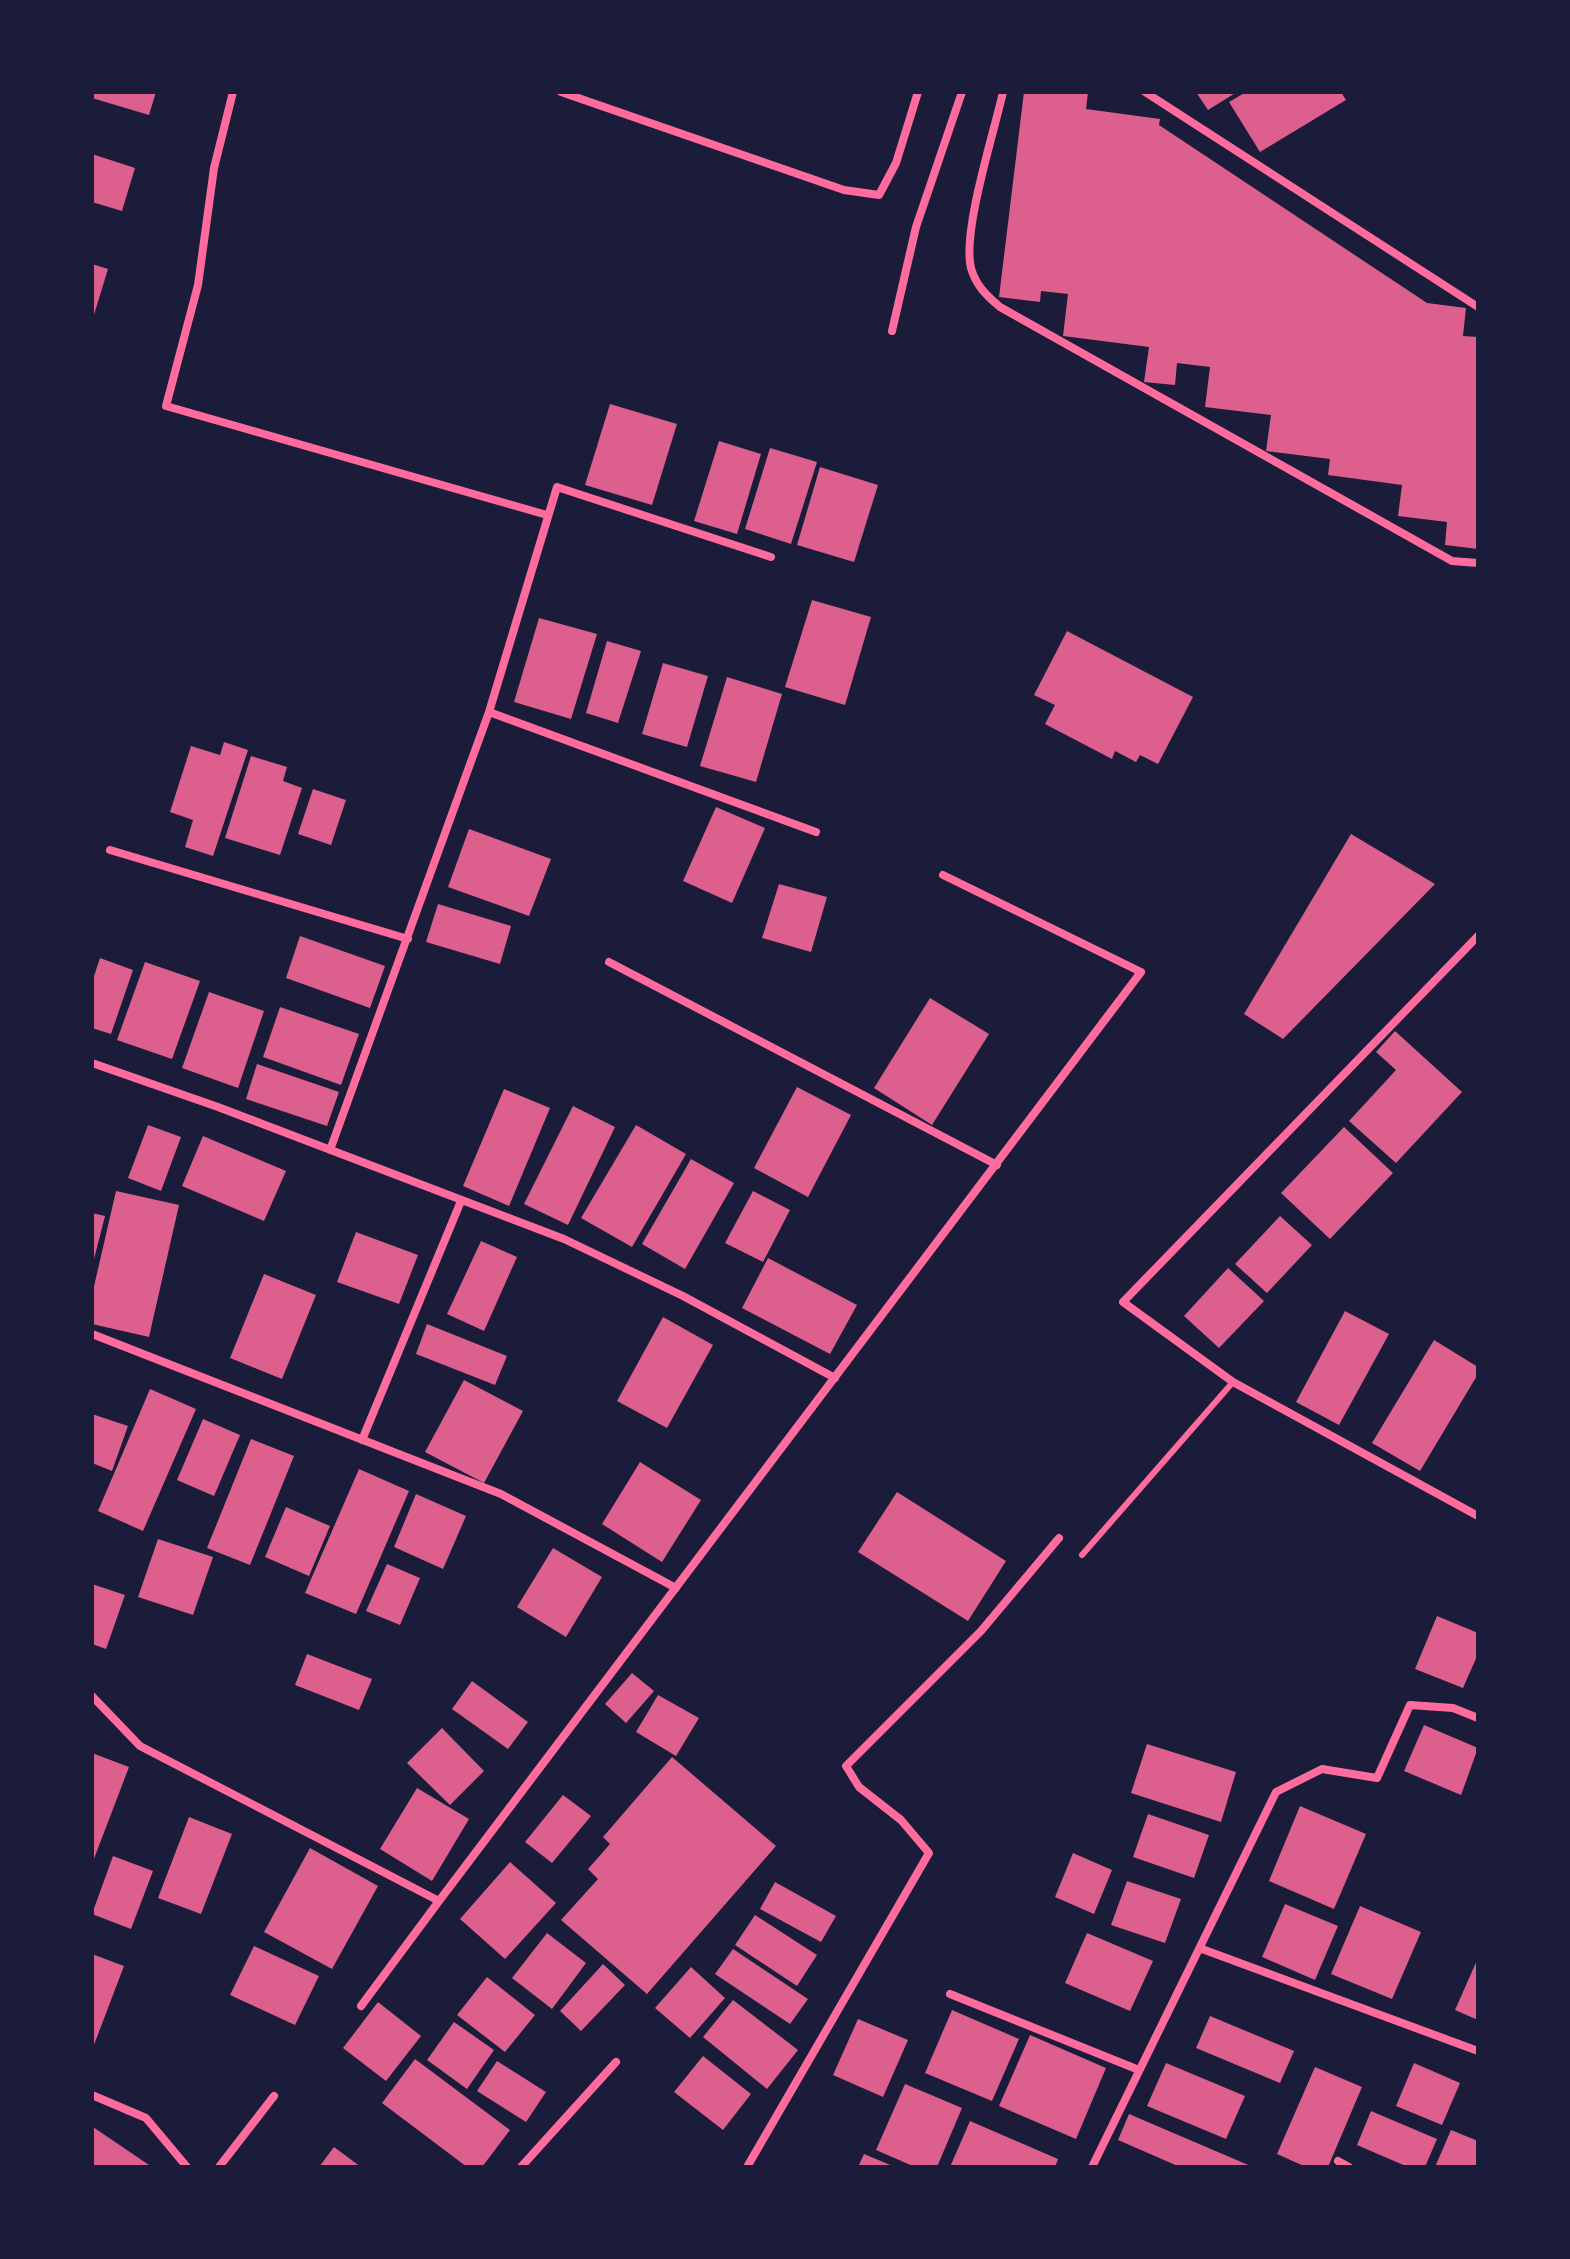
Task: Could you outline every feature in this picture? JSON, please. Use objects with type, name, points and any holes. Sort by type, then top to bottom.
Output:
[{"type":"street","points":[[233,92],[214,168],[198,285],[166,406],[547,515]]},
{"type":"street","points":[[561,92],[844,190],[879,195],[896,163],[918,92]]},
{"type":"street","points":[[892,331],[916,227],[962,92]]},
{"type":"street","points":[[1003,92],[971,233],[971,267],[981,291],[1000,307],[1452,561],[1478,563]]},
{"type":"street","points":[[1145,92],[1478,307]]},
{"type":"street","points":[[330,1150],[489,712],[557,487],[771,557]]},
{"type":"street","points":[[489,712],[816,832]]},
{"type":"street","points":[[110,850],[408,939]]},
{"type":"street","points":[[361,2006],[1141,972],[943,875]]},
{"type":"street","points":[[1478,936],[1123,1302],[1233,1382],[1478,1516]]},
{"type":"street","points":[[609,962],[997,1165]]},
{"type":"street","points":[[92,1063],[330,1150],[591,1252],[683,1296],[835,1378]]},
{"type":"street","points":[[362,1440],[461,1201]]},
{"type":"street","points":[[92,1334],[501,1494],[676,1588]]},
{"type":"street","points":[[747,2167],[929,1853],[901,1820],[859,1787],[846,1766],[981,1631],[1059,1538]]},
{"type":"street","points":[[92,1696],[140,1746],[439,1901]]},
{"type":"street","points":[[1092,2167],[1202,1949],[1276,1792],[1322,1769],[1377,1778],[1410,1705],[1453,1708],[1478,1718]]},
{"type":"street","points":[[1202,1949],[1478,2051]]},
{"type":"street","points":[[950,1994],[1139,2070]]},
{"type":"street","points":[[521,2167],[616,2062]]},
{"type":"street","points":[[92,2095],[146,2118],[187,2167]]},
{"type":"street","points":[[219,2167],[274,2096]]},
{"type":"street","points":[[1338,2161],[1349,2167]]},
{"type":"lane","points":[[1082,1555],[1233,1382]]},
{"type":"building","points":[[92,92],[156,92],[149,115],[92,98]]},
{"type":"building","points":[[1024,92],[1088,92],[1086,109],[1160,119],[1159,125],[1427,303],[1466,308],[1463,336],[1478,337],[1478,549],[1445,545],[1447,522],[1398,516],[1402,485],[1328,475],[1330,459],[1266,451],[1271,415],[1205,407],[1210,367],[1177,363],[1175,385],[1144,382],[1149,347],[1063,336],[1068,294],[1041,291],[1040,302],[999,297]]},
{"type":"building","points":[[1196,92],[1237,92],[1208,110]]},
{"type":"building","points":[[1246,92],[1341,92],[1346,100],[1260,152],[1229,102]]},
{"type":"building","points":[[92,154],[135,168],[122,211],[92,202]]},
{"type":"building","points":[[92,264],[108,269],[93,318],[92,318]]},
{"type":"building","points":[[610,404],[677,424],[652,505],[585,485]]},
{"type":"building","points":[[719,441],[761,454],[737,534],[694,521]]},
{"type":"building","points":[[770,448],[817,462],[791,544],[745,529]]},
{"type":"building","points":[[820,467],[878,485],[854,562],[797,545]]},
{"type":"building","points":[[812,600],[871,617],[845,705],[785,687]]},
{"type":"building","points":[[539,618],[597,634],[571,719],[514,702]]},
{"type":"building","points":[[1067,631],[1193,697],[1158,764],[1140,755],[1136,762],[1115,751],[1112,759],[1045,724],[1055,705],[1034,695]]},
{"type":"building","points":[[607,641],[641,651],[618,723],[586,713]]},
{"type":"building","points":[[663,663],[708,676],[687,747],[642,734]]},
{"type":"building","points":[[727,677],[782,694],[756,782],[700,766]]},
{"type":"building","points":[[224,742],[248,750],[213,856],[185,847],[193,820],[170,812],[191,746],[220,755]]},
{"type":"building","points":[[251,756],[287,767],[283,781],[302,788],[280,855],[225,838]]},
{"type":"building","points":[[313,789],[346,800],[331,845],[298,834]]},
{"type":"building","points":[[716,807],[765,828],[732,903],[683,881]]},
{"type":"building","points":[[469,829],[551,859],[529,916],[448,887]]},
{"type":"building","points":[[1351,834],[1435,884],[1283,1039],[1244,1014]]},
{"type":"building","points":[[779,884],[827,897],[811,952],[762,938]]},
{"type":"building","points":[[438,904],[511,926],[500,964],[426,942]]},
{"type":"building","points":[[300,936],[385,966],[370,1008],[286,978]]},
{"type":"building","points":[[100,958],[133,970],[111,1034],[92,1028],[92,982]]},
{"type":"building","points":[[145,962],[200,981],[172,1059],[117,1040]]},
{"type":"building","points":[[209,992],[264,1011],[238,1088],[182,1068]]},
{"type":"building","points":[[930,998],[989,1034],[932,1125],[874,1088]]},
{"type":"building","points":[[280,1007],[359,1034],[341,1085],[263,1057]]},
{"type":"building","points":[[1395,1031],[1462,1092],[1396,1163],[1349,1121],[1396,1070],[1376,1052]]},
{"type":"building","points":[[257,1064],[339,1092],[327,1126],[246,1099]]},
{"type":"building","points":[[797,1087],[851,1115],[808,1197],[754,1168]]},
{"type":"building","points":[[504,1089],[550,1108],[509,1206],[463,1186]]},
{"type":"building","points":[[573,1106],[615,1127],[568,1225],[524,1204]]},
{"type":"building","points":[[148,1125],[181,1137],[161,1191],[128,1178]]},
{"type":"building","points":[[636,1125],[686,1154],[632,1247],[581,1218]]},
{"type":"building","points":[[1344,1127],[1393,1173],[1330,1239],[1281,1193]]},
{"type":"building","points":[[203,1136],[286,1171],[264,1221],[182,1186]]},
{"type":"building","points":[[691,1159],[734,1183],[685,1269],[642,1244]]},
{"type":"building","points":[[116,1191],[179,1205],[149,1337],[92,1324],[92,1295]]},
{"type":"building","points":[[753,1191],[790,1210],[763,1262],[725,1243]]},
{"type":"building","points":[[92,1213],[105,1216],[93,1263],[92,1263]]},
{"type":"building","points":[[1280,1216],[1312,1245],[1267,1293],[1235,1264]]},
{"type":"building","points":[[356,1232],[418,1255],[399,1304],[337,1282]]},
{"type":"building","points":[[481,1241],[517,1257],[484,1331],[447,1314]]},
{"type":"building","points":[[768,1258],[857,1305],[830,1354],[742,1308]]},
{"type":"building","points":[[1228,1268],[1264,1301],[1219,1348],[1184,1316]]},
{"type":"building","points":[[264,1274],[316,1295],[282,1379],[230,1358]]},
{"type":"building","points":[[1345,1311],[1389,1334],[1339,1425],[1296,1402]]},
{"type":"building","points":[[663,1317],[713,1345],[667,1428],[617,1401]]},
{"type":"building","points":[[427,1324],[507,1356],[495,1385],[416,1354]]},
{"type":"building","points":[[1434,1340],[1478,1367],[1478,1374],[1420,1471],[1372,1443]]},
{"type":"building","points":[[464,1380],[523,1411],[484,1483],[425,1452]]},
{"type":"building","points":[[150,1389],[196,1409],[143,1531],[98,1511]]},
{"type":"building","points":[[92,1414],[128,1426],[112,1471],[92,1463]]},
{"type":"building","points":[[203,1419],[240,1435],[214,1496],[177,1480]]},
{"type":"building","points":[[251,1439],[294,1456],[250,1565],[207,1548]]},
{"type":"building","points":[[640,1462],[701,1500],[662,1562],[602,1524]]},
{"type":"building","points":[[359,1469],[409,1491],[356,1614],[305,1593]]},
{"type":"building","points":[[897,1492],[1006,1561],[968,1621],[858,1552]]},
{"type":"building","points":[[416,1494],[466,1516],[443,1569],[394,1547]]},
{"type":"building","points":[[286,1507],[330,1526],[309,1576],[265,1557]]},
{"type":"building","points":[[158,1539],[213,1557],[193,1615],[138,1597]]},
{"type":"building","points":[[553,1548],[602,1577],[566,1637],[517,1607]]},
{"type":"building","points":[[387,1564],[420,1578],[400,1625],[366,1611]]},
{"type":"building","points":[[92,1584],[125,1595],[106,1649],[92,1644]]},
{"type":"building","points":[[1437,1616],[1478,1633],[1478,1654],[1463,1688],[1415,1669]]},
{"type":"building","points":[[307,1654],[372,1679],[359,1710],[295,1685]]},
{"type":"building","points":[[632,1673],[654,1691],[626,1723],[605,1704]]},
{"type":"building","points":[[472,1681],[528,1722],[508,1749],[452,1709]]},
{"type":"building","points":[[658,1695],[699,1718],[676,1756],[636,1732]]},
{"type":"building","points":[[1424,1725],[1478,1748],[1461,1795],[1404,1771]]},
{"type":"building","points":[[442,1728],[484,1771],[450,1805],[407,1763]]},
{"type":"building","points":[[1147,1744],[1236,1772],[1221,1822],[1131,1793]]},
{"type":"building","points":[[92,1753],[129,1767],[92,1864]]},
{"type":"building","points":[[672,1757],[776,1846],[647,1994],[561,1920],[598,1879],[588,1869],[610,1844],[603,1837]]},
{"type":"building","points":[[417,1788],[469,1819],[432,1881],[380,1849]]},
{"type":"building","points":[[563,1795],[591,1816],[552,1863],[525,1842]]},
{"type":"building","points":[[1300,1806],[1366,1834],[1334,1909],[1269,1881]]},
{"type":"building","points":[[1148,1814],[1209,1835],[1194,1878],[1133,1857]]},
{"type":"building","points":[[189,1817],[232,1834],[201,1914],[158,1898]]},
{"type":"building","points":[[310,1848],[378,1886],[332,1969],[264,1932]]},
{"type":"building","points":[[1073,1853],[1112,1870],[1094,1914],[1055,1897]]},
{"type":"building","points":[[113,1856],[153,1871],[131,1929],[92,1914]]},
{"type":"building","points":[[510,1862],[556,1903],[505,1959],[460,1919]]},
{"type":"building","points":[[1127,1881],[1181,1899],[1165,1943],[1111,1925]]},
{"type":"building","points":[[775,1882],[836,1916],[821,1942],[760,1909]]},
{"type":"building","points":[[1285,1904],[1338,1926],[1315,1980],[1262,1957]]},
{"type":"building","points":[[1360,1906],[1421,1932],[1392,1999],[1331,1974]]},
{"type":"building","points":[[755,1915],[817,1955],[797,1986],[735,1945]]},
{"type":"building","points":[[547,1933],[586,1963],[552,2009],[512,1978]]},
{"type":"building","points":[[1087,1933],[1153,1961],[1130,2011],[1065,1983]]},
{"type":"building","points":[[254,1946],[319,1976],[295,2025],[230,1995]]},
{"type":"building","points":[[733,1949],[808,1999],[790,2024],[715,1974]]},
{"type":"building","points":[[92,1954],[124,1966],[92,2050]]},
{"type":"building","points":[[1478,1958],[1478,2020],[1455,2010]]},
{"type":"building","points":[[603,1964],[625,1985],[581,2031],[560,2011]]},
{"type":"building","points":[[691,1967],[725,1998],[690,2038],[655,2008]]},
{"type":"building","points":[[487,1977],[535,2015],[505,2052],[457,2015]]},
{"type":"building","points":[[733,2000],[798,2050],[767,2089],[703,2037]]},
{"type":"building","points":[[378,2002],[421,2036],[386,2081],[343,2048]]},
{"type":"building","points":[[952,2010],[1019,2039],[992,2101],[925,2073]]},
{"type":"building","points":[[1210,2016],[1294,2051],[1280,2083],[1196,2048]]},
{"type":"building","points":[[858,2019],[908,2040],[883,2097],[833,2075]]},
{"type":"building","points":[[454,2022],[494,2050],[467,2089],[427,2060]]},
{"type":"building","points":[[1030,2035],[1106,2068],[1076,2139],[999,2106]]},
{"type":"building","points":[[703,2056],[751,2094],[723,2130],[674,2092]]},
{"type":"building","points":[[415,2059],[510,2130],[482,2167],[467,2167],[382,2103]]},
{"type":"building","points":[[497,2061],[546,2092],[526,2122],[477,2091]]},
{"type":"building","points":[[1166,2063],[1245,2096],[1226,2139],[1147,2106]]},
{"type":"building","points":[[1414,2063],[1460,2083],[1442,2125],[1396,2106]]},
{"type":"building","points":[[1315,2067],[1362,2087],[1328,2167],[1306,2167],[1277,2154]]},
{"type":"building","points":[[905,2084],[962,2108],[937,2167],[915,2167],[876,2150]]},
{"type":"building","points":[[1371,2111],[1437,2139],[1425,2167],[1408,2167],[1357,2145]]},
{"type":"building","points":[[1129,2114],[1253,2167],[1180,2167],[1118,2140]]},
{"type":"building","points":[[970,2121],[1058,2159],[1055,2167],[950,2167]]},
{"type":"building","points":[[93,2127],[152,2167],[92,2167]]},
{"type":"building","points":[[1451,2130],[1478,2141],[1478,2167],[1435,2167]]},
{"type":"building","points":[[334,2147],[361,2167],[319,2167]]},
{"type":"building","points":[[864,2154],[895,2167],[858,2167]]}]
